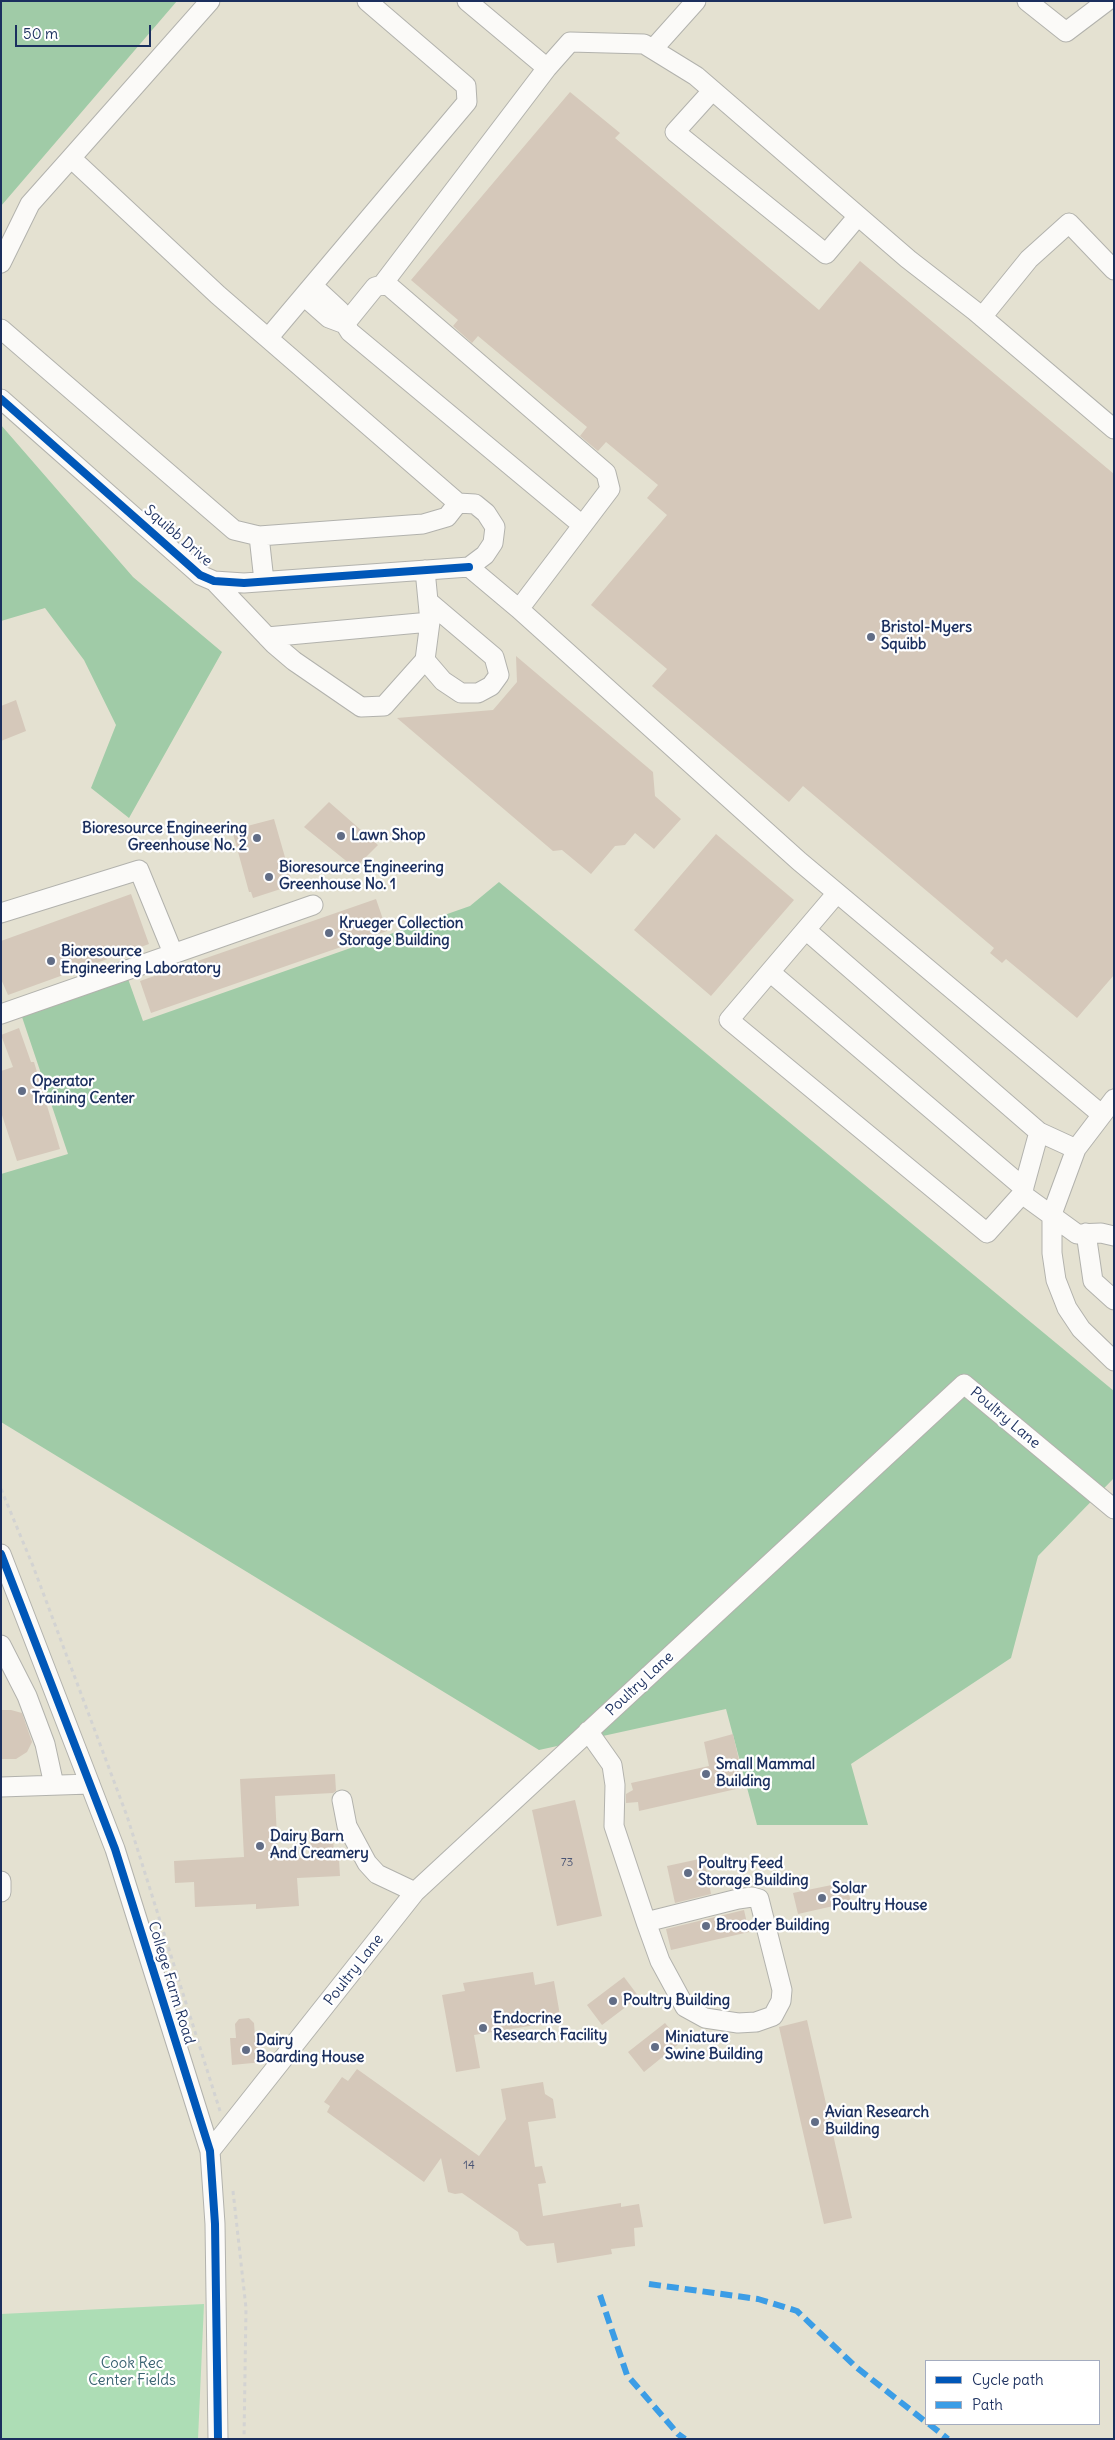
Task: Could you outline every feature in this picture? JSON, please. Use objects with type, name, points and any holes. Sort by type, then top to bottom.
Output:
[{"type":"street","points":[[1,263],[30,204],[210,1]]},
{"type":"street","points":[[269,337],[467,102],[466,86],[367,1]]},
{"type":"street","points":[[467,1],[547,68]]},
{"type":"street","points":[[653,49],[696,1]]},
{"type":"street","points":[[1027,1],[1066,32],[1107,1]]},
{"type":"street","points":[[382,285],[547,68],[570,42],[644,44],[696,76],[858,216],[1114,429]]},
{"type":"street","points":[[712,91],[675,132],[826,254],[858,216]]},
{"type":"street","points":[[71,158],[218,295],[269,337],[298,365],[458,503],[475,504],[486,513],[495,526],[493,543],[485,555],[469,567],[519,609],[799,861],[1101,1114]]},
{"type":"street","points":[[982,318],[1029,259],[1069,223],[1114,270]]},
{"type":"street","points":[[345,324],[375,287],[382,285],[390,286],[606,473],[610,489],[519,609]]},
{"type":"street","points":[[308,291],[340,311],[350,332],[582,525]]},
{"type":"street","points":[[1,330],[234,530],[259,536],[423,524],[447,517],[458,503]]},
{"type":"street","name":"Squibb Drive","points":[[1,400],[200,574],[214,582],[232,584],[469,567]]},
{"type":"street","points":[[259,536],[264,581]]},
{"type":"street","points":[[214,582],[267,637],[294,661],[361,707],[384,706],[425,660],[430,622],[425,570]]},
{"type":"street","points":[[425,660],[443,681],[462,693],[478,693],[491,686],[499,676],[494,657],[429,602]]},
{"type":"street","points":[[267,637],[430,622]]},
{"type":"street","points":[[1,913],[140,870],[173,953]]},
{"type":"street","points":[[837,893],[730,1020],[987,1233],[1023,1191],[1039,1132]]},
{"type":"street","points":[[1,1014],[313,905]]},
{"type":"street","points":[[806,930],[1039,1132],[1076,1149]]},
{"type":"street","points":[[770,972],[1023,1191],[1078,1234],[1101,1233],[1114,1236]]},
{"type":"street","points":[[1114,1099],[1076,1149],[1052,1214],[1052,1253],[1056,1280],[1067,1308],[1081,1329],[1114,1361]]},
{"type":"street","points":[[1086,1233],[1092,1282],[1114,1300]]},
{"type":"street","name":"Poultry Lane","points":[[210,2151],[415,1892],[964,1384],[1114,1508]]},
{"type":"street","name":"College Farm Road","points":[[1,1554],[114,1849],[210,2151],[215,2224],[218,2439]]},
{"type":"street","points":[[1,1645],[26,1696],[42,1736],[54,1786]]},
{"type":"street","points":[[588,1731],[612,1765],[615,1785],[614,1826],[646,1922],[660,1961],[685,2006],[705,2018],[738,2023],[756,2022],[773,2016],[781,2001],[782,1990],[758,1899],[752,1896],[646,1922]]},
{"type":"street","points":[[1,1787],[90,1784]]},
{"type":"street","points":[[342,1800],[347,1826],[367,1863],[377,1874],[415,1892]]},
{"type":"street","points":[[1,1881],[1,1892]]},
{"type":"green space","points":[[1,1],[177,1],[1,206]]},
{"type":"green space","points":[[1,425],[133,577],[222,652],[129,818],[91,788],[116,725],[84,660],[45,608],[1,621]]},
{"type":"green space","points":[[499,882],[1114,1391],[1114,1478],[1038,1556],[1011,1658],[851,1764],[868,1825],[757,1825],[726,1709],[539,1750],[1,1422],[1,1174],[68,1154],[21,1014],[127,976],[143,1021],[470,906]]},
{"type":"green space","name":"Cook Rec Center Fields","points":[[204,2304],[198,2439],[1,2439],[1,2314]]},
{"type":"building","name":"Bristol-Myers Squibb","points":[[570,92],[620,133],[615,138],[819,310],[860,261],[1114,474],[1114,975],[1077,1018],[1006,959],[1002,963],[990,953],[994,948],[803,786],[789,802],[652,686],[667,669],[591,605],[667,515],[647,498],[658,485],[606,442],[598,451],[580,436],[587,427],[478,336],[472,343],[453,326],[458,320],[411,280]]},
{"type":"building","points":[[516,656],[653,772],[655,796],[681,819],[654,849],[635,833],[625,845],[615,846],[591,874],[562,850],[553,851],[397,718],[493,710],[517,682]]},
{"type":"building","points":[[16,700],[26,731],[1,741],[1,706]]},
{"type":"building","name":"Lawn Shop","points":[[329,802],[378,845],[355,868],[304,827]]},
{"type":"building","points":[[274,819],[293,885],[253,898],[251,892],[249,892],[232,830]]},
{"type":"building","points":[[716,834],[794,900],[711,996],[634,930]]},
{"type":"building","name":"Bioresource Engineering Laboratory","points":[[131,894],[149,944],[8,995],[1,979],[1,941]]},
{"type":"building","points":[[376,899],[387,931],[151,1013],[140,981]]},
{"type":"building","name":"Operator Training Center","points":[[19,1028],[31,1062],[34,1062],[60,1149],[17,1161],[1,1112],[1,1071],[13,1067],[1,1035]]},
{"type":"building","points":[[1,1710],[22,1713],[32,1742],[27,1752],[16,1759],[1,1759]]},
{"type":"building","name":"Small Mammal Building","points":[[733,1734],[745,1787],[639,1811],[638,1802],[626,1803],[626,1794],[633,1790],[631,1783],[709,1766],[704,1742]]},
{"type":"building","name":"Dairy Barn And Creamery","points":[[335,1774],[336,1791],[333,1793],[275,1796],[278,1859],[311,1857],[310,1834],[333,1833],[334,1859],[339,1859],[340,1876],[297,1878],[299,1906],[256,1909],[256,1904],[195,1907],[194,1882],[175,1883],[174,1861],[244,1857],[240,1779]]},
{"type":"building","points":[[575,1800],[602,1916],[557,1926],[532,1810]]},
{"type":"building","name":"Poultry Feed Storage Building","points":[[704,1858],[711,1894],[675,1903],[667,1866]]},
{"type":"building","name":"Solar Poultry House","points":[[846,1882],[851,1902],[798,1914],[793,1893]]},
{"type":"building","name":"Brooder Building","points":[[744,1910],[749,1932],[671,1950],[666,1929]]},
{"type":"building","name":"Endocrine Research Facility","points":[[533,1972],[535,1985],[554,1981],[561,2021],[474,2035],[480,2068],[456,2072],[442,1995],[465,1991],[463,1983]]},
{"type":"building","name":"Poultry Building","points":[[624,1977],[639,1997],[602,2025],[587,2005]]},
{"type":"building","name":"Dairy Boarding House","points":[[249,2018],[254,2023],[255,2037],[261,2036],[263,2062],[232,2065],[230,2038],[236,2038],[235,2024],[239,2019]]},
{"type":"building","name":"Avian Research Building","points":[[807,2020],[852,2218],[824,2224],[779,2027]]},
{"type":"building","name":"Miniature Swine Building","points":[[665,2023],[681,2042],[644,2072],[628,2052]]},
{"type":"building","points":[[357,2069],[479,2156],[506,2119],[501,2089],[543,2082],[545,2094],[553,2099],[556,2118],[528,2122],[535,2167],[542,2166],[546,2183],[538,2184],[543,2216],[621,2203],[621,2207],[639,2204],[643,2227],[634,2228],[635,2246],[611,2249],[612,2254],[557,2263],[554,2243],[527,2246],[520,2240],[518,2232],[462,2193],[448,2192],[441,2158],[424,2182],[327,2112],[330,2106],[324,2102],[342,2077],[348,2081]]},
{"type":"marked path","points":[[649,2284],[758,2299],[797,2311],[856,2367],[925,2421]]},
{"type":"marked path","points":[[600,2295],[627,2375],[678,2434],[685,2439]]},
{"type":"marked path","points":[[930,2425],[948,2439]]},
{"type":"cycle path","points":[[1,399],[200,575],[214,581],[244,583],[469,567]]},
{"type":"cycle path","points":[[1,1554],[115,1849],[210,2151],[215,2224],[218,2439]]},
{"type":"place","name":"Bristol-Myers Squibb","points":[[871,637]]},
{"type":"place","name":"Lawn Shop","points":[[341,836]]},
{"type":"place","name":"Bioresource Engineering Greenhouse No. 2","points":[[257,838]]},
{"type":"place","name":"Bioresource Engineering Greenhouse No. 1","points":[[269,877]]},
{"type":"place","name":"Krueger Collection Storage Building","points":[[329,933]]},
{"type":"place","name":"Bioresource Engineering Laboratory","points":[[51,961]]},
{"type":"place","name":"Operator Training Center","points":[[22,1091]]},
{"type":"place","name":"Small Mammal Building","points":[[706,1774]]},
{"type":"place","name":"Dairy Barn And Creamery","points":[[260,1846]]},
{"type":"place","name":"Poultry Feed Storage Building","points":[[688,1873]]},
{"type":"place","name":"Solar Poultry House","points":[[822,1898]]},
{"type":"place","name":"Brooder Building","points":[[706,1926]]},
{"type":"place","name":"Poultry Building","points":[[613,2001]]},
{"type":"place","name":"Endocrine Research Facility","points":[[483,2028]]},
{"type":"place","name":"Miniature Swine Building","points":[[655,2047]]},
{"type":"place","name":"Dairy Boarding House","points":[[246,2050]]},
{"type":"place","name":"Avian Research Building","points":[[815,2122]]}]
